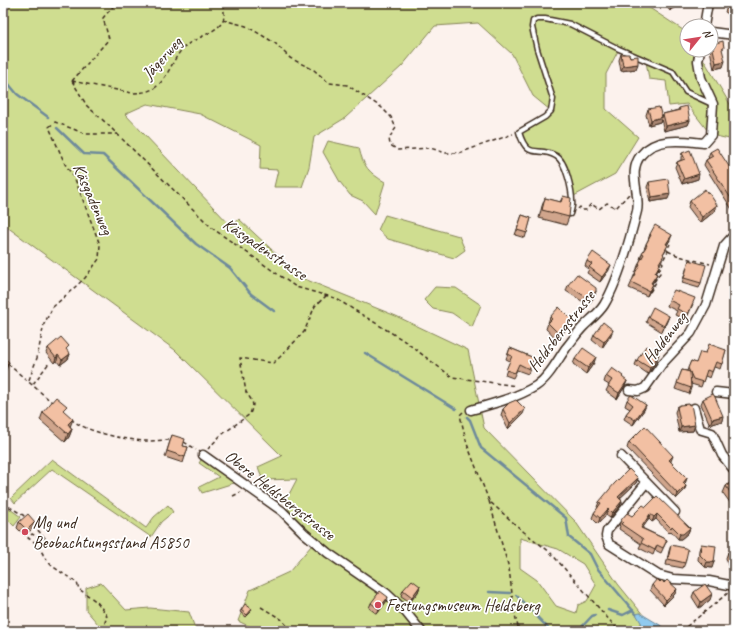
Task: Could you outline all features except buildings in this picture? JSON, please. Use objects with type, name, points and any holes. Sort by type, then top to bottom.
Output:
[{"type":"street","points":[[705,18],[708,3]]},
{"type":"street","points":[[719,33],[734,35]]},
{"type":"street","points":[[699,58],[701,78],[713,104]]},
{"type":"street","name":"Heldsbergstrasse","points":[[471,410],[490,405],[530,388],[545,379],[581,328],[604,306],[620,270],[637,208],[634,183],[636,166],[641,154],[652,147],[666,142],[678,141],[704,143],[710,134],[713,104]]},
{"type":"street","name":"Haldenweg","points":[[629,390],[638,391],[645,388],[664,361],[691,333],[706,305],[724,246],[734,235]]},
{"type":"street","points":[[716,392],[734,394]]},
{"type":"street","points":[[694,408],[700,428],[712,433],[722,455],[734,470]]},
{"type":"street","name":"Obere Heldsbergstrasse","points":[[203,454],[282,511],[304,533],[328,553],[386,593],[404,610],[421,631]]},
{"type":"street","points":[[620,456],[674,512]]},
{"type":"street","points":[[646,483],[607,531],[606,536],[608,544],[648,570],[666,578],[709,581],[731,589]]},
{"type":"lane","points":[[570,214],[572,203],[568,181],[558,157],[551,153],[530,151],[525,146],[518,132],[545,117],[551,111],[553,99],[537,49],[532,27],[533,21],[537,19],[545,19],[570,24],[619,49],[673,72],[686,92],[713,104]]},
{"type":"path","points":[[72,81],[110,39],[103,18],[116,3]]},
{"type":"path","points":[[222,3],[224,11],[223,20],[246,26],[275,43],[290,58],[314,70],[329,82],[347,85],[381,106],[392,117],[396,128],[389,138],[390,145],[398,150],[405,151],[430,148],[446,153],[459,153],[518,132]]},
{"type":"path","name":"Jägerweg","points":[[72,81],[132,93],[141,93],[149,90],[162,80],[173,65],[178,54],[186,45],[215,29],[223,20]]},
{"type":"path","points":[[734,59],[734,66]]},
{"type":"path","name":"Käsgadenstrasse","points":[[72,81],[87,106],[118,134],[212,228],[296,287],[335,298],[403,340],[452,377],[530,388]]},
{"type":"path","name":"Käsgadenweg","points":[[29,380],[37,358],[44,324],[52,308],[85,278],[99,259],[100,245],[75,179],[65,164],[49,127],[55,122],[86,134],[118,134]]},
{"type":"path","points":[[572,208],[577,210],[580,207],[582,210],[586,210],[592,204],[600,209],[607,203],[616,208],[629,193],[634,183]]},
{"type":"path","points":[[650,292],[660,273],[658,272],[670,244]]},
{"type":"path","points":[[668,251],[679,257],[685,257],[706,263]]},
{"type":"path","points":[[203,454],[220,436],[250,414],[253,406],[252,401],[246,392],[240,358],[273,363],[304,332],[316,306],[326,296]]},
{"type":"path","points":[[8,363],[55,404]]},
{"type":"path","points":[[33,384],[49,363]]},
{"type":"path","points":[[471,410],[462,412],[460,415],[467,444],[489,501],[509,568],[514,610],[519,631]]},
{"type":"path","points":[[66,414],[78,425],[108,435],[145,441],[172,440]]},
{"type":"path","name":"Obere Heldsbergstrasse","points":[[179,441],[185,442],[203,454]]},
{"type":"path","points":[[489,501],[524,532],[550,552],[619,631]]},
{"type":"path","points":[[3,503],[23,514],[27,520]]},
{"type":"path","points":[[32,525],[47,540],[43,540],[32,534],[28,538],[36,543],[43,556],[52,566],[77,583],[79,589],[97,602],[107,617],[104,622],[105,631]]},
{"type":"path","points":[[681,631],[731,589]]},
{"type":"path","points":[[262,607],[281,620],[292,631]]},
{"type":"green space","points":[[3,3],[642,3],[679,27],[679,58],[703,58],[734,111],[734,140],[711,135],[687,104],[669,106],[666,81],[649,79],[646,61],[619,49],[606,74],[606,109],[638,137],[615,174],[572,197],[565,170],[558,157],[549,153],[530,151],[519,132],[533,125],[550,110],[533,96],[512,54],[478,23],[435,26],[402,66],[345,118],[314,137],[309,167],[302,187],[274,187],[278,170],[260,169],[261,145],[200,114],[147,104],[125,114],[232,227],[239,219],[302,278],[396,316],[468,350],[484,428],[575,521],[618,584],[644,616],[639,628],[640,631],[259,631],[238,621],[250,590],[289,572],[317,539],[295,527],[286,500],[297,479],[263,480],[258,467],[282,456],[175,350],[3,224]],"holes":[[[520,538],[558,549],[583,564],[596,585],[587,601],[578,605],[576,613],[556,606],[537,580],[520,568]]]},
{"type":"green space","points":[[328,141],[359,148],[362,160],[371,172],[385,182],[375,214],[363,201],[350,195],[340,182],[323,152]]},
{"type":"green space","points":[[385,215],[459,236],[465,250],[454,258],[388,239],[378,230]]},
{"type":"green space","points":[[435,287],[456,288],[481,305],[472,327],[452,313],[433,309],[424,300]]},
{"type":"green space","points":[[203,457],[237,482],[202,493],[199,487],[219,477],[199,463]]},
{"type":"green space","points":[[52,459],[146,528],[154,517],[168,505],[173,512],[161,522],[151,537],[52,469],[15,503],[11,498]]},
{"type":"green space","points":[[3,504],[21,517],[14,526],[3,515]]},
{"type":"green space","points":[[101,583],[126,610],[150,608],[189,612],[196,631],[104,631],[86,610],[86,588]]},
{"type":"water","points":[[640,613],[667,631],[646,631],[636,614]]},
{"type":"waterway","points":[[3,77],[17,94],[48,117]]},
{"type":"waterway","points":[[57,128],[84,154],[103,155],[196,244],[230,268],[251,294],[274,311]]},
{"type":"waterway","points":[[365,353],[456,409]]},
{"type":"waterway","points":[[467,417],[470,420],[481,448],[566,518],[569,537],[590,554],[597,568],[636,614]]},
{"type":"waterway","points":[[489,592],[510,593]]},
{"type":"waterway","points":[[516,595],[549,629],[560,631]]},
{"type":"waterway","points":[[608,610],[623,615],[633,610]]},
{"type":"waterway","points":[[578,631],[592,616],[595,615]]},
{"type":"place","name":"Mg und Beobachtungsstand A5850","points":[[25,532]]},
{"type":"place","name":"Festungsmuseum Heldsberg","points":[[378,605]]}]
